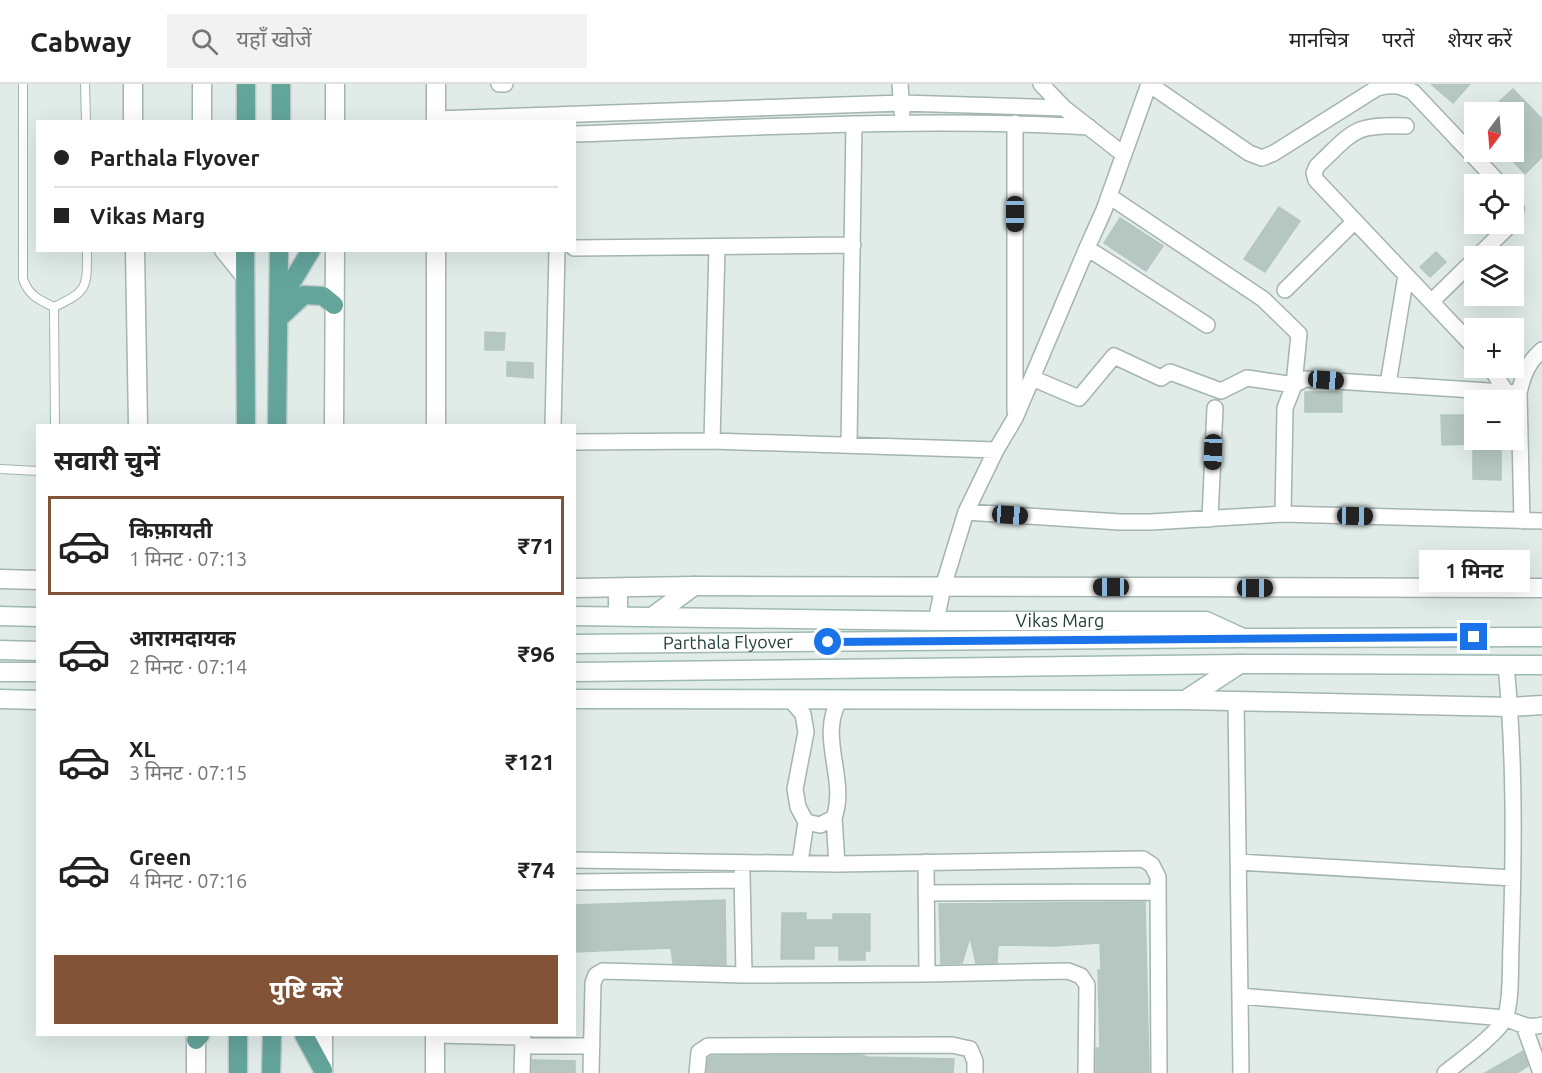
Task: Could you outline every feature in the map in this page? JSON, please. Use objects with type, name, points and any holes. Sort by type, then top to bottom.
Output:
[{"type":"main road","points":[[133,84],[133,120]]},
{"type":"main road","points":[[201,120],[202,84]]},
{"type":"main road","points":[[246,84],[246,120]]},
{"type":"main road","points":[[281,84],[281,120]]},
{"type":"main road","points":[[335,84],[335,120]]},
{"type":"main road","points":[[436,84],[436,120]]},
{"type":"main road","points":[[135,252],[138,424]]},
{"type":"main road","points":[[226,252],[245,276]]},
{"type":"main road","points":[[245,252],[246,424]]},
{"type":"main road","points":[[277,424],[279,252]]},
{"type":"main road","points":[[279,312],[310,252]]},
{"type":"main road","points":[[334,424],[335,252]]},
{"type":"main road","points":[[436,252],[436,424]]},
{"type":"main road","points":[[279,312],[304,295],[323,296],[334,305]]},
{"type":"main road","points":[[0,579],[36,580]]},
{"type":"main road","points":[[652,617],[694,586]]},
{"type":"main road","points":[[576,588],[694,586],[1542,588]]},
{"type":"main road","points":[[618,588],[618,616]]},
{"type":"main road","points":[[0,616],[36,617]]},
{"type":"main road","name":"Vikas Marg","points":[[576,616],[936,621],[1206,621],[1243,638],[1542,637]]},
{"type":"main road","name":"Parthala Flyover","points":[[576,644],[1243,638]]},
{"type":"main road","points":[[0,651],[36,651]]},
{"type":"main road","points":[[1185,700],[1240,664],[1542,665]]},
{"type":"main road","name":"Parthala Flyover","points":[[576,672],[1240,664]]},
{"type":"main road","points":[[0,672],[36,672]]},
{"type":"main road","points":[[0,699],[36,700]]},
{"type":"main road","points":[[576,699],[790,699],[835,711],[1185,700],[1510,707],[1542,705]]},
{"type":"main road","points":[[238,1036],[238,1073]]},
{"type":"main road","points":[[271,1073],[272,1036]]},
{"type":"main road","points":[[305,1036],[323,1072]]},
{"type":"main road","points":[[323,1036],[323,1072]]},
{"type":"main road","points":[[435,1073],[436,1036]]},
{"type":"main road","points":[[196,1073],[198,1037]]},
{"type":"street","points":[[499,84],[505,84]]},
{"type":"street","points":[[900,84],[903,124]]},
{"type":"street","points":[[1041,84],[1064,108],[1123,154]]},
{"type":"street","points":[[936,621],[943,587],[966,512],[996,450],[1015,418],[1088,248],[1149,84],[1249,153],[1262,158],[1275,153],[1377,88],[1394,85],[1403,87],[1413,92],[1491,174]]},
{"type":"street","points":[[436,120],[901,103],[1064,108]]},
{"type":"street","points":[[576,134],[854,124],[1015,123],[1089,127]]},
{"type":"street","points":[[1015,123],[1015,418]]},
{"type":"street","points":[[849,444],[854,124]]},
{"type":"street","points":[[1406,126],[1376,125],[1353,131],[1317,166],[1314,173],[1316,180],[1464,336]]},
{"type":"street","points":[[1109,196],[1263,299],[1299,334],[1293,385],[1285,408],[1283,514]]},
{"type":"street","points":[[1285,290],[1355,221]]},
{"type":"street","points":[[1488,246],[1500,234]]},
{"type":"street","points":[[576,248],[853,245]]},
{"type":"street","points":[[712,441],[717,247]]},
{"type":"street","points":[[1088,248],[1207,325]]},
{"type":"street","points":[[553,424],[557,252]]},
{"type":"street","points":[[1432,301],[1464,270]]},
{"type":"street","points":[[1388,384],[1406,275]]},
{"type":"street","points":[[1515,390],[1532,358],[1542,350]]},
{"type":"street","points":[[1032,378],[1079,398],[1114,356],[1161,378],[1170,372],[1221,391],[1247,378],[1293,385],[1305,379],[1471,390]]},
{"type":"street","points":[[1500,378],[1510,390]]},
{"type":"street","points":[[1210,519],[1215,408]]},
{"type":"street","points":[[576,442],[712,441],[996,450]]},
{"type":"street","points":[[1517,450],[1522,521]]},
{"type":"street","points":[[966,512],[1120,522],[1283,514],[1542,521]]},
{"type":"street","points":[[1446,1073],[1497,1030],[1506,1018],[1509,996],[1513,878],[1510,707],[1506,665]]},
{"type":"street","points":[[790,699],[813,731],[822,732],[829,728],[835,711]]},
{"type":"street","points":[[1236,700],[1241,1073]]},
{"type":"street","points":[[800,862],[806,822],[798,807],[795,789],[806,732],[804,719],[807,708],[815,705],[835,711]]},
{"type":"street","points":[[835,711],[830,732],[839,788],[838,807],[834,818],[837,864]]},
{"type":"street","points":[[806,822],[820,825],[834,818]]},
{"type":"street","points":[[576,860],[837,864],[1143,860],[1152,865],[1158,877],[1159,1073]]},
{"type":"street","points":[[742,862],[744,975]]},
{"type":"street","points":[[926,862],[927,974]]},
{"type":"street","points":[[1238,862],[1513,878]]},
{"type":"street","points":[[576,882],[742,880]]},
{"type":"street","points":[[926,893],[1158,892]]},
{"type":"street","points":[[591,1073],[593,982],[596,975],[603,971],[744,975],[1068,971],[1081,976],[1087,985],[1086,1073]]},
{"type":"street","points":[[1240,996],[1506,1018],[1524,1026],[1542,1024]]},
{"type":"street","points":[[1524,1026],[1541,1073]]},
{"type":"street","points":[[458,1036],[523,1039],[592,1046]]},
{"type":"street","points":[[522,1073],[523,1039]]},
{"type":"street","points":[[697,1073],[699,1052],[708,1046],[952,1045],[970,1049],[975,1061],[975,1073]]},
{"type":"lane","points":[[24,84],[23,279],[27,290],[36,299],[54,307],[79,295],[87,275],[87,252]]},
{"type":"lane","points":[[85,84],[86,120]]},
{"type":"lane","points":[[54,307],[55,424]]},
{"type":"lane","points":[[0,469],[36,471]]},
{"type":"building","points":[[1431,84],[1470,84],[1453,103]]},
{"type":"building","points":[[1513,89],[1542,119],[1542,157],[1525,174],[1514,162],[1524,162],[1524,102],[1499,102]]},
{"type":"building","points":[[1279,207],[1300,221],[1265,272],[1244,259]]},
{"type":"building","points":[[1120,218],[1163,246],[1146,271],[1104,243]]},
{"type":"building","points":[[1436,252],[1446,262],[1430,277],[1420,267]]},
{"type":"building","points":[[485,332],[505,333],[504,350],[485,350]]},
{"type":"building","points":[[507,362],[533,363],[533,378],[507,376]]},
{"type":"building","points":[[1305,392],[1342,392],[1342,412],[1305,412]]},
{"type":"building","points":[[1441,415],[1464,415],[1464,444],[1442,445]]},
{"type":"building","points":[[1473,450],[1501,450],[1501,480],[1473,479]]},
{"type":"building","points":[[725,900],[726,965],[673,963],[671,948],[576,952],[576,905]]},
{"type":"building","points":[[1145,902],[1149,1073],[1096,1073],[1096,1048],[1100,1048],[1098,970],[1101,970],[1100,943],[1053,946],[998,945],[997,963],[976,963],[970,937],[962,963],[941,964],[939,904]]},
{"type":"building","points":[[782,913],[806,913],[806,920],[833,920],[833,914],[870,914],[870,951],[865,951],[865,960],[839,960],[839,946],[814,946],[814,959],[781,959]]},
{"type":"building","points":[[1523,1051],[1528,1066],[1517,1073],[1485,1073]]},
{"type":"building","points":[[861,1055],[954,1059],[953,1073],[707,1073],[708,1058],[711,1056]]},
{"type":"building","points":[[532,1060],[575,1061],[575,1073],[532,1073]]},
{"type":"route","points":[[828,642],[1474,637]]}]
